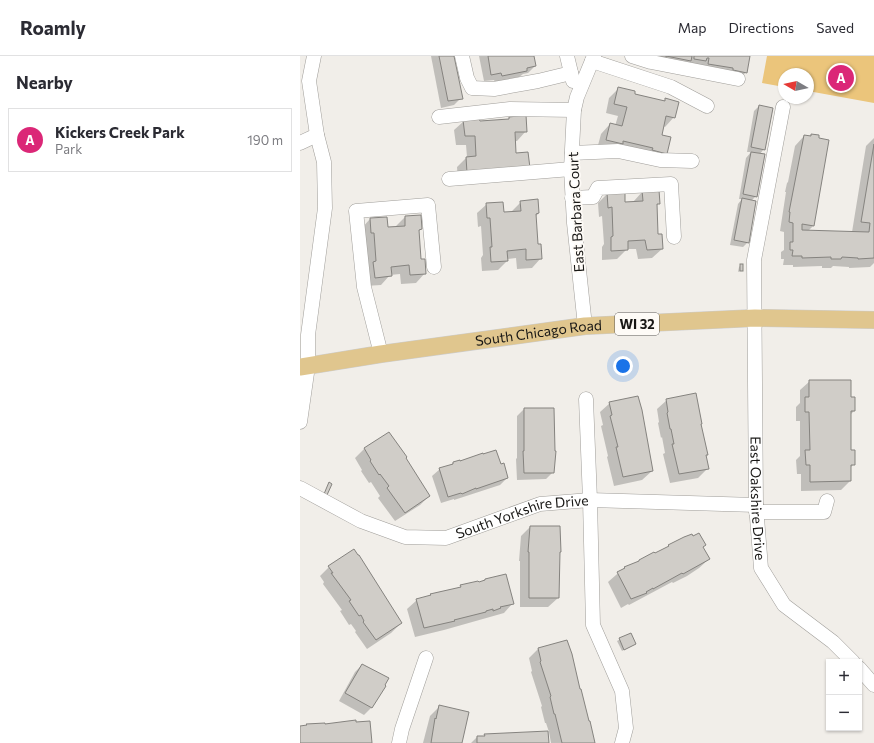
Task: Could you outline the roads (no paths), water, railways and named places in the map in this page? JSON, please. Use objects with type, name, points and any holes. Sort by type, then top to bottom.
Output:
[{"type":"main road","name":"South Chicago Road","points":[[304,366],[585,326],[755,318],[874,320]]},
{"type":"street","points":[[300,422],[304,366],[325,208],[324,162],[304,80],[314,56]]},
{"type":"street","points":[[462,56],[467,78],[472,88],[494,89],[571,73]]},
{"type":"street","name":"East Barbara Court","points":[[567,56],[576,104],[571,169],[572,198],[585,326]]},
{"type":"street","points":[[632,56],[651,62],[738,79]]},
{"type":"street","points":[[593,58],[671,87],[707,106]]},
{"type":"street","name":"East Barbara Court","points":[[576,104],[593,58]]},
{"type":"street","points":[[439,117],[510,109],[576,104]]},
{"type":"street","name":"East Oakshire Drive","points":[[783,107],[754,260],[756,508],[761,568],[784,605],[833,642],[851,659]]},
{"type":"street","points":[[300,144],[317,135]]},
{"type":"street","points":[[572,153],[618,151],[660,160],[692,161]]},
{"type":"street","points":[[449,179],[571,169]]},
{"type":"street","points":[[572,198],[593,197],[598,188],[671,184],[674,237]]},
{"type":"street","points":[[381,354],[364,287],[356,211],[428,205],[434,267]]},
{"type":"street","points":[[586,399],[593,625],[622,691],[626,728],[622,743]]},
{"type":"street","name":"South Yorkshire Drive","points":[[300,488],[361,521],[406,537],[446,538],[540,504],[590,500],[824,512],[827,501]]},
{"type":"street","points":[[399,743],[402,729],[426,658]]},
{"type":"street","points":[[862,671],[874,685]]},
{"type":"place","name":"Kickers Creek Park","points":[[841,78]]}]
